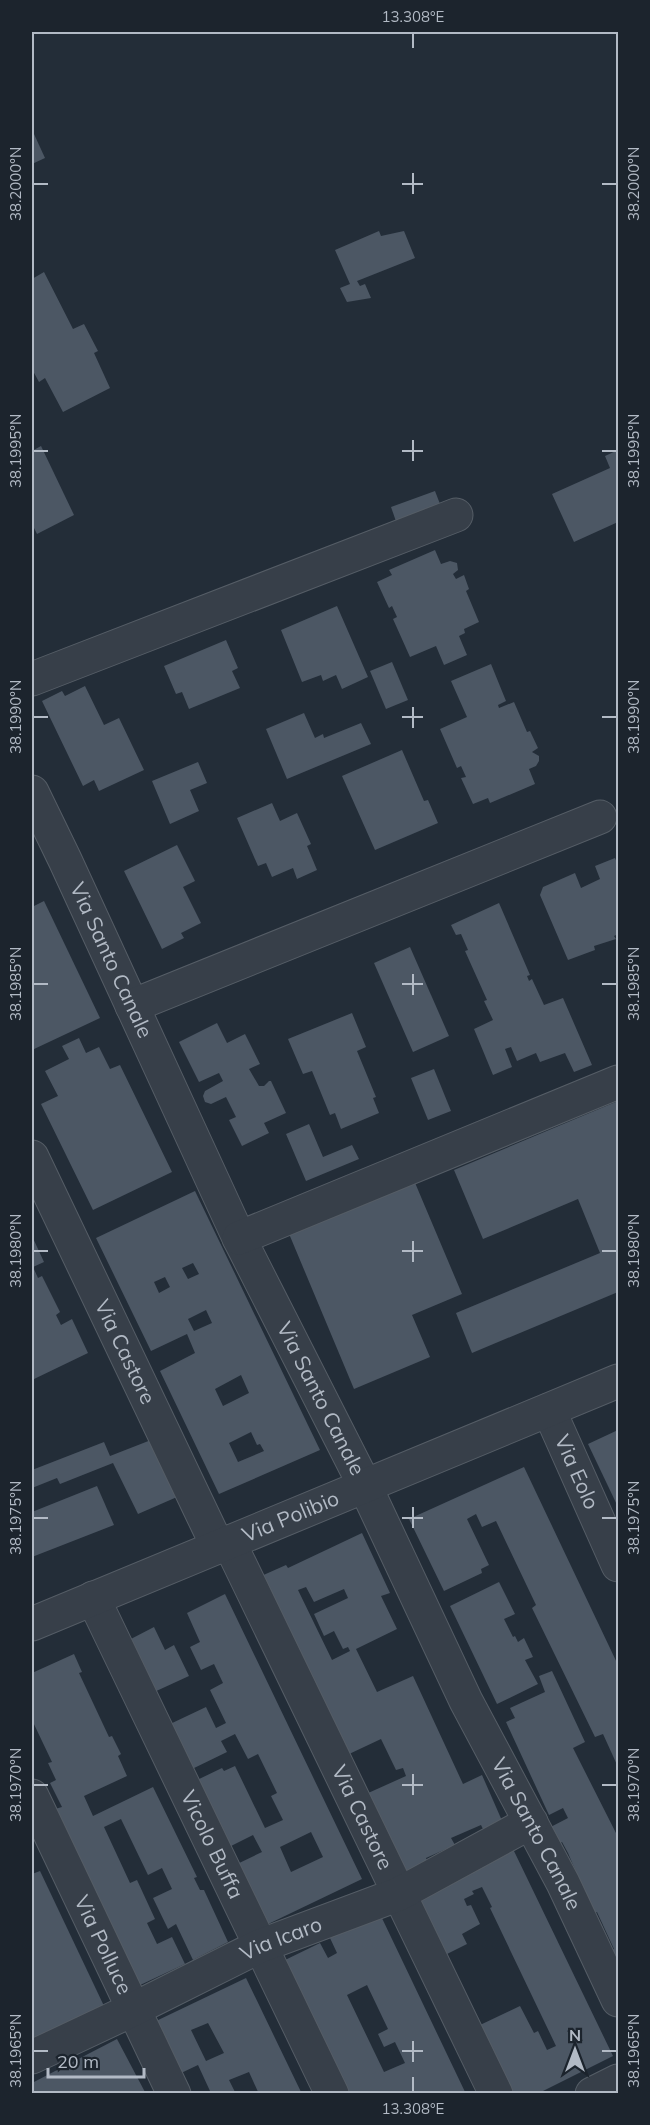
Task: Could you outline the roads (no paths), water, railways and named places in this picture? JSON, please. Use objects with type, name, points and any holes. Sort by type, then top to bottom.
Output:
[{"type":"street","points":[[32,679],[456,515]]},
{"type":"street","name":"Via Santo Canale","points":[[32,792],[239,1238],[365,1486],[466,1701],[563,1883],[618,2000]]},
{"type":"street","points":[[132,1006],[600,817]]},
{"type":"street","points":[[239,1238],[618,1082]]},
{"type":"street","name":"Via Castore","points":[[32,1157],[223,1545],[399,1893],[496,2094]]},
{"type":"street","name":"Via Polibio","points":[[32,1624],[618,1381]]},
{"type":"street","name":"Via Eolo","points":[[549,1410],[618,1565]]},
{"type":"street","name":"Vicolo Buffa","points":[[93,1598],[332,2094]]},
{"type":"street","name":"Via Polluce","points":[[32,1796],[174,2094]]},
{"type":"street","name":"Via Icaro","points":[[32,2057],[260,1946],[399,1893],[531,1822]]},
{"type":"street","points":[[592,2094],[618,2081]]}]
